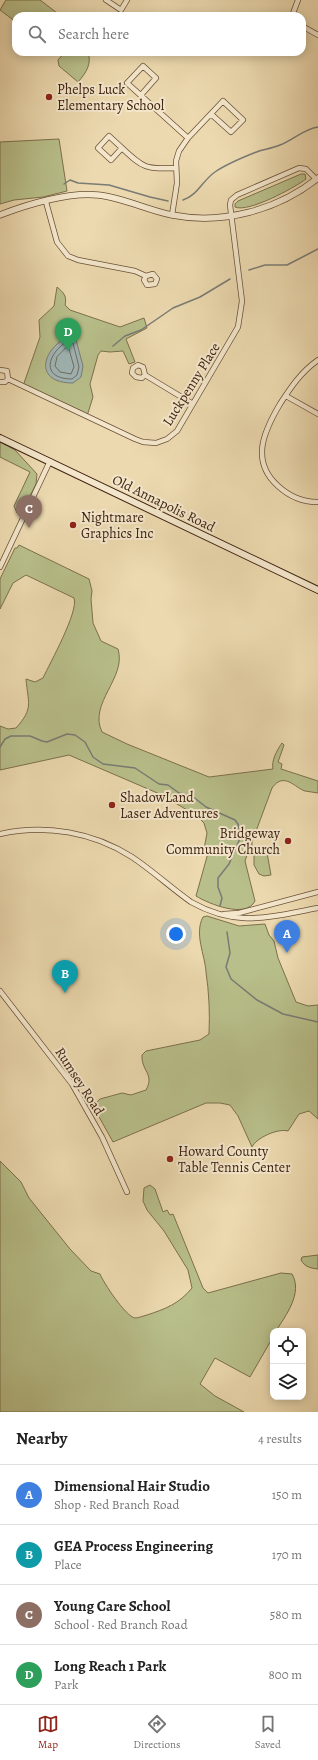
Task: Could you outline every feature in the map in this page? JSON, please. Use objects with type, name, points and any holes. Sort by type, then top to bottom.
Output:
[{"type":"main road","name":"Old Annapolis Road","points":[[0,438],[318,590]]},
{"type":"street","points":[[106,0],[120,10],[127,0]]},
{"type":"street","points":[[294,12],[298,0]]},
{"type":"street","points":[[306,28],[318,35]]},
{"type":"street","points":[[140,95],[156,78],[143,66],[127,82],[140,95],[188,138]]},
{"type":"street","points":[[172,215],[177,183],[176,168],[179,151],[188,138],[223,101],[243,120],[231,132],[211,114]]},
{"type":"street","points":[[122,148],[111,160],[98,148],[109,136],[122,148],[138,163],[146,167],[176,168]]},
{"type":"street","name":"Luckpenny Place","points":[[0,370],[7,371],[8,379],[143,442],[156,442],[172,436],[179,427],[234,336],[240,319],[242,293],[231,216],[231,200],[237,194],[299,168],[306,168],[317,179]]},
{"type":"street","points":[[0,215],[46,202],[75,196],[98,195],[122,200],[172,215],[208,218],[231,216],[262,209],[278,203],[317,179]]},
{"type":"street","points":[[46,202],[57,242],[68,256],[78,260],[135,271],[146,276]]},
{"type":"street","points":[[317,502],[301,500],[282,489],[271,478],[264,464],[262,447],[265,431],[297,378],[318,360]]},
{"type":"street","points":[[145,375],[193,404]]},
{"type":"street","points":[[0,382],[5,382],[8,379]]},
{"type":"street","points":[[286,396],[318,414]]},
{"type":"street","points":[[0,567],[50,461]]},
{"type":"street","points":[[0,834],[26,830],[56,830],[97,840],[133,858],[191,902],[200,907],[233,918],[253,919],[318,908]]},
{"type":"street","points":[[222,914],[239,913],[318,892]]},
{"type":"street","name":"Rumsey Road","points":[[0,991],[72,1084],[105,1143],[127,1192]]},
{"type":"green space","points":[[6,0],[40,0],[56,12],[12,12],[12,19],[0,10]]},
{"type":"green space","points":[[62,56],[89,56],[89,64],[84,75],[78,82],[59,66],[58,60]]},
{"type":"green space","points":[[59,139],[67,191],[43,197],[14,200],[0,204],[0,142]]},
{"type":"green space","points":[[301,174],[305,174],[306,179],[271,199],[241,208],[235,207],[235,204],[238,201]]},
{"type":"green space","points":[[57,287],[64,295],[66,299],[65,305],[70,310],[120,327],[144,318],[147,328],[126,339],[135,362],[129,364],[123,351],[101,351],[98,355],[90,384],[93,397],[87,416],[23,386],[40,337],[39,320],[54,306]]},
{"type":"green space","points":[[0,442],[15,450],[37,474],[36,484],[23,510],[17,513],[14,506],[30,472],[0,457]]},
{"type":"green space","points":[[19,545],[89,579],[92,591],[91,599],[93,623],[101,641],[118,649],[119,660],[117,670],[100,711],[99,721],[102,732],[127,744],[209,777],[273,769],[276,752],[282,743],[284,745],[278,762],[282,764],[281,769],[318,781],[318,793],[305,791],[285,781],[276,783],[272,788],[252,842],[252,846],[258,849],[266,847],[271,875],[264,876],[259,874],[254,865],[254,853],[251,851],[248,852],[245,861],[255,901],[250,906],[244,909],[227,908],[209,903],[196,896],[208,853],[204,849],[207,833],[204,823],[197,816],[162,795],[69,755],[0,770],[0,726],[8,729],[16,728],[22,721],[28,710],[26,679],[35,682],[43,678],[68,625],[74,605],[74,598],[26,575],[13,583],[0,609],[0,579],[15,548]]},
{"type":"green space","points":[[207,916],[239,926],[265,924],[269,935],[274,941],[278,958],[296,1002],[308,1006],[318,1005],[318,1119],[309,1111],[299,1114],[288,1131],[284,1130],[268,1134],[258,1140],[252,1147],[238,1116],[230,1105],[206,1103],[113,1142],[93,1106],[100,1099],[122,1093],[131,1095],[146,1090],[149,1080],[143,1065],[142,1055],[146,1051],[200,1040],[209,1034],[208,987],[200,937],[203,917]]},
{"type":"green space","points":[[0,1161],[21,1182],[29,1198],[70,1249],[91,1271],[100,1274],[105,1284],[121,1306],[126,1312],[135,1318],[166,1308],[177,1302],[192,1288],[188,1270],[164,1231],[147,1210],[143,1201],[144,1188],[150,1185],[155,1189],[163,1212],[167,1210],[170,1215],[173,1214],[203,1288],[208,1293],[281,1273],[292,1274],[296,1289],[292,1304],[278,1328],[270,1328],[270,1342],[250,1377],[215,1358],[200,1384],[215,1396],[244,1412],[0,1412]]},
{"type":"green space","points":[[318,1255],[318,1269],[308,1267],[301,1260],[302,1257]]},
{"type":"water","points":[[67,337],[76,340],[83,366],[81,377],[73,383],[61,382],[52,378],[47,372],[46,366],[47,358],[51,351],[58,343]]},
{"type":"waterway","points":[[183,200],[192,195],[215,172],[236,160],[285,143],[308,130],[318,127]]},
{"type":"waterway","points":[[64,184],[70,180],[78,183],[109,185],[168,201]]},
{"type":"waterway","points":[[249,270],[265,265],[287,265],[318,249]]},
{"type":"waterway","points":[[113,346],[125,336],[141,330],[173,308],[200,297],[230,279]]},
{"type":"waterway","points":[[0,747],[5,739],[11,736],[30,736],[47,742],[67,734],[75,735],[85,742],[93,757],[103,764],[135,768],[159,784],[168,785],[179,793],[192,796],[206,807],[235,820],[238,824],[240,833],[239,841],[229,864],[218,878],[218,887],[222,898],[220,906]]},
{"type":"waterway","points":[[227,932],[230,953],[226,967],[231,979],[257,1000],[283,1014],[318,1022]]},
{"type":"place","name":"Phelps Luck Elementary School","points":[[49,97]]},
{"type":"place","name":"Long Reach 1 Park","points":[[68,351]]},
{"type":"place","name":"Nightmare Graphics Inc","points":[[73,525]]},
{"type":"place","name":"Young Care School","points":[[29,528]]},
{"type":"place","name":"ShadowLand Laser Adventures","points":[[112,805]]},
{"type":"place","name":"Bridgeway Community Church","points":[[288,841]]},
{"type":"place","name":"Dimensional Hair Studio","points":[[287,953]]},
{"type":"place","name":"GEA Process Engineering","points":[[65,993]]},
{"type":"place","name":"Howard County Table Tennis Center","points":[[170,1159]]}]
